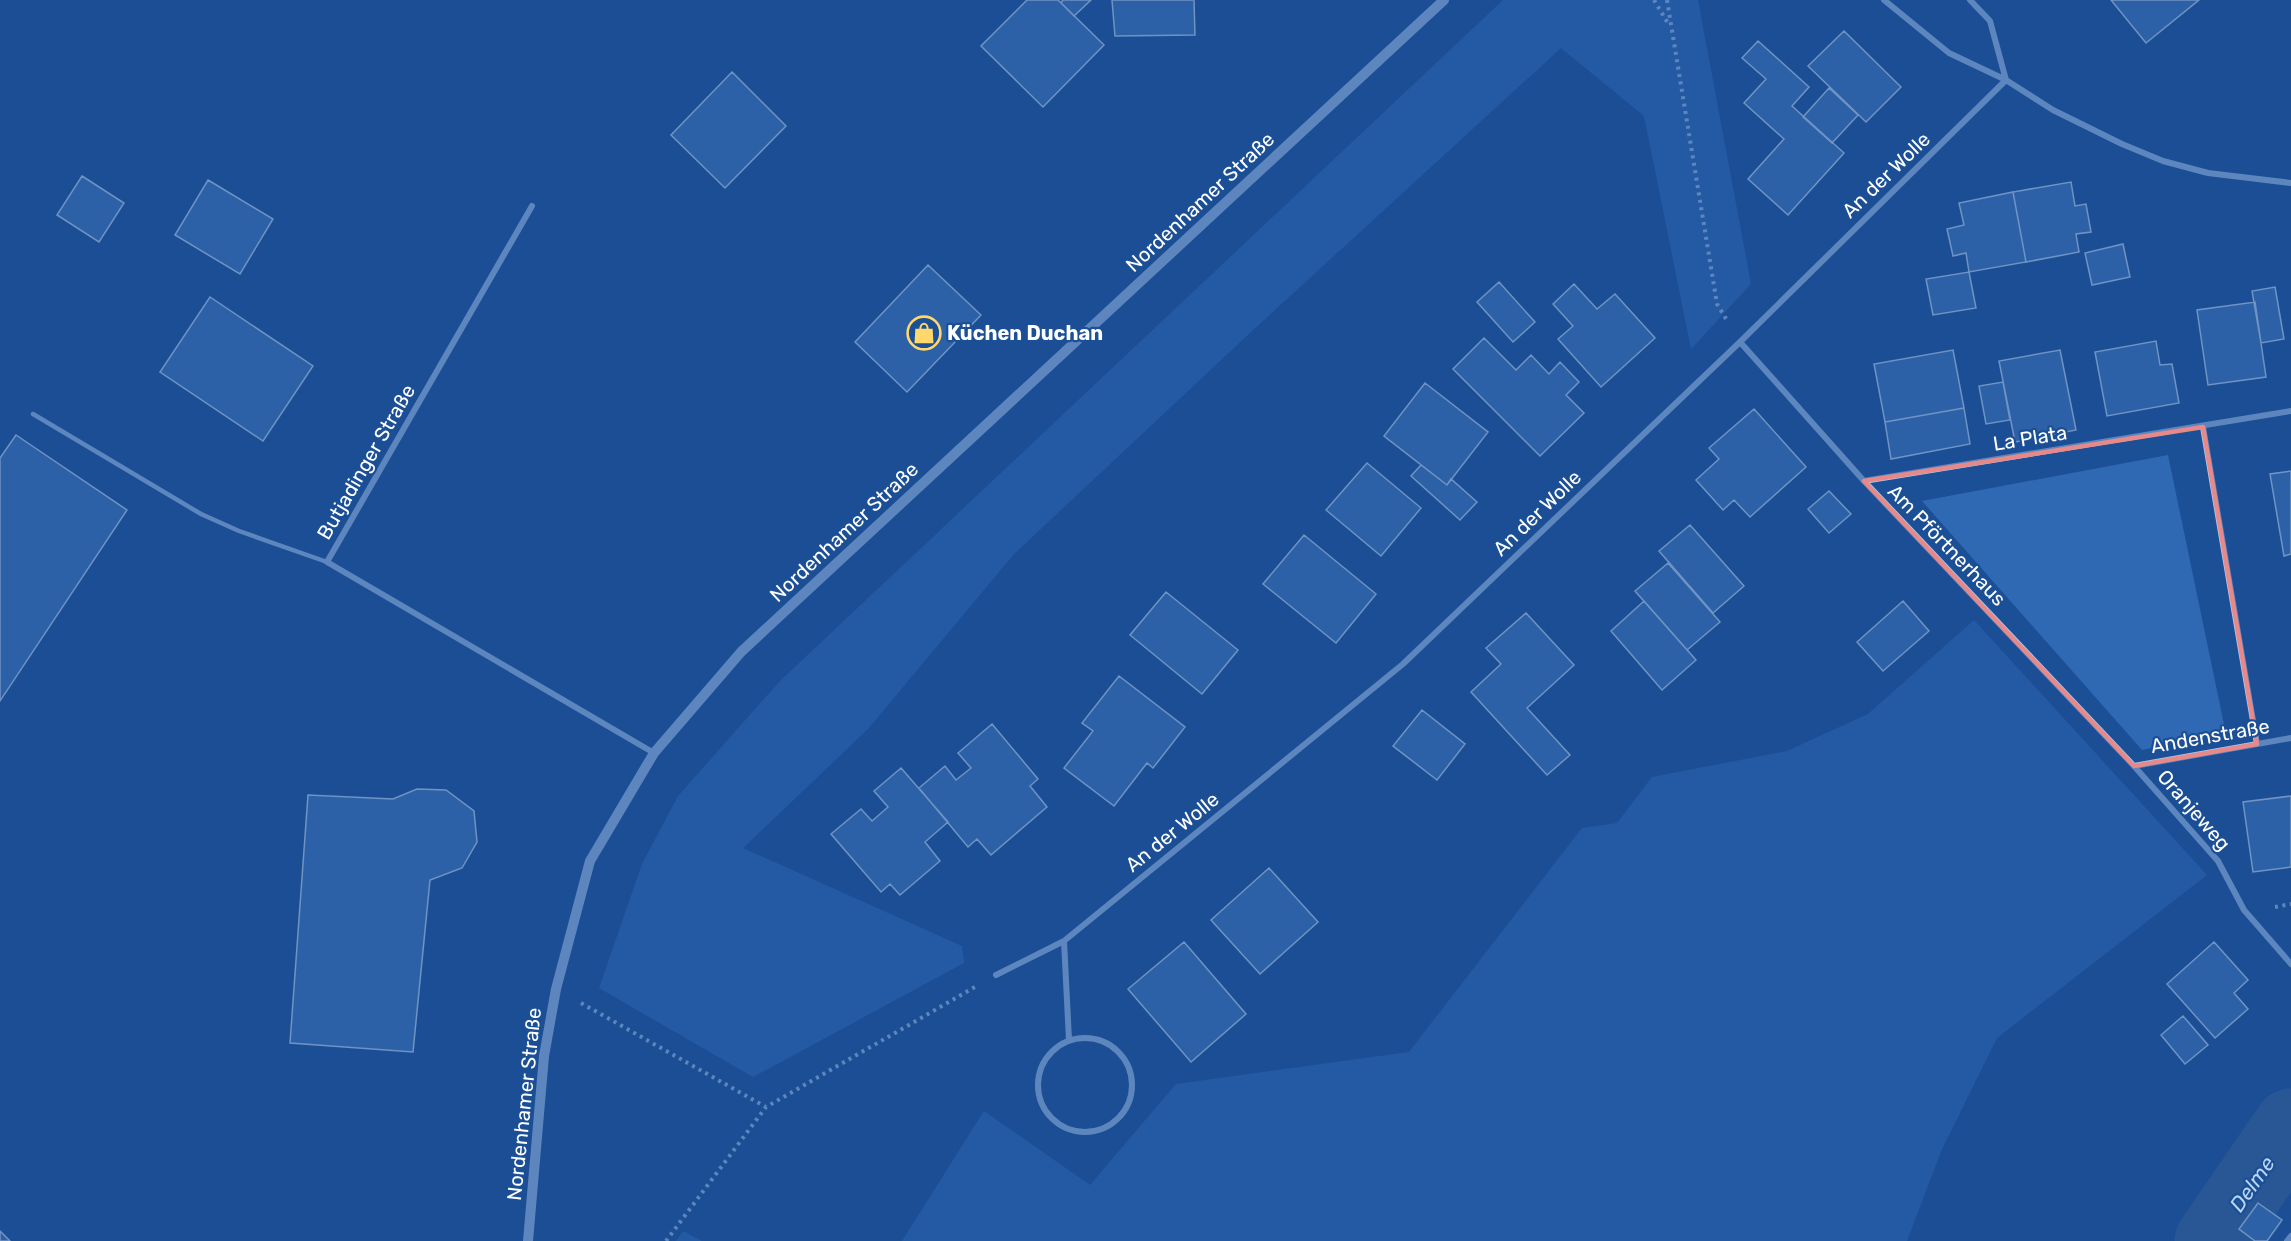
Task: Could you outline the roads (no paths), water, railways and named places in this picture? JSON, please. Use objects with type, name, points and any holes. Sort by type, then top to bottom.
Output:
[{"type":"street","name":"Nordenhamer Straße","points":[[528,1241],[544,1056],[556,989],[590,861],[654,753],[741,652],[1444,0]]},
{"type":"street","points":[[1884,0],[1949,53],[2006,80],[2054,110],[2122,144],[2163,161],[2208,173],[2291,183]]},
{"type":"street","points":[[1970,0],[1990,21],[2006,80]]},
{"type":"street","name":"An der Wolle","points":[[996,975],[1064,941],[1403,664],[1740,342],[2006,80]]},
{"type":"street","name":"Butjadinger Straße","points":[[532,206],[327,562],[654,753]]},
{"type":"street","name":"Am Pförtnerhaus","points":[[1740,342],[1864,481],[2134,766]]},
{"type":"street","name":"La Plata","points":[[1864,481],[2291,411]]},
{"type":"street","points":[[2203,427],[2257,744]]},
{"type":"street","name":"Andenstraße","points":[[2134,766],[2291,738]]},
{"type":"street","name":"Oranjeweg","points":[[2134,766],[2218,861],[2244,910],[2291,964]]},
{"type":"street","points":[[1064,941],[1069,1041]]},
{"type":"street","points":[[1091,1038],[1111,1045],[1129,1067],[1132,1086],[1129,1105],[1118,1119],[1101,1130],[1080,1133],[1062,1127],[1044,1110],[1039,1098],[1037,1082],[1042,1064],[1052,1051],[1069,1041],[1091,1038]]},
{"type":"street","points":[[2287,1241],[2291,1236]]},
{"type":"lane","points":[[33,414],[201,514],[260,539],[327,562]]},
{"type":"waterway","name":"Delme","points":[[2212,1241],[2291,1126]]},
{"type":"place","name":"Küchen Duchan","points":[[924,333]]}]
